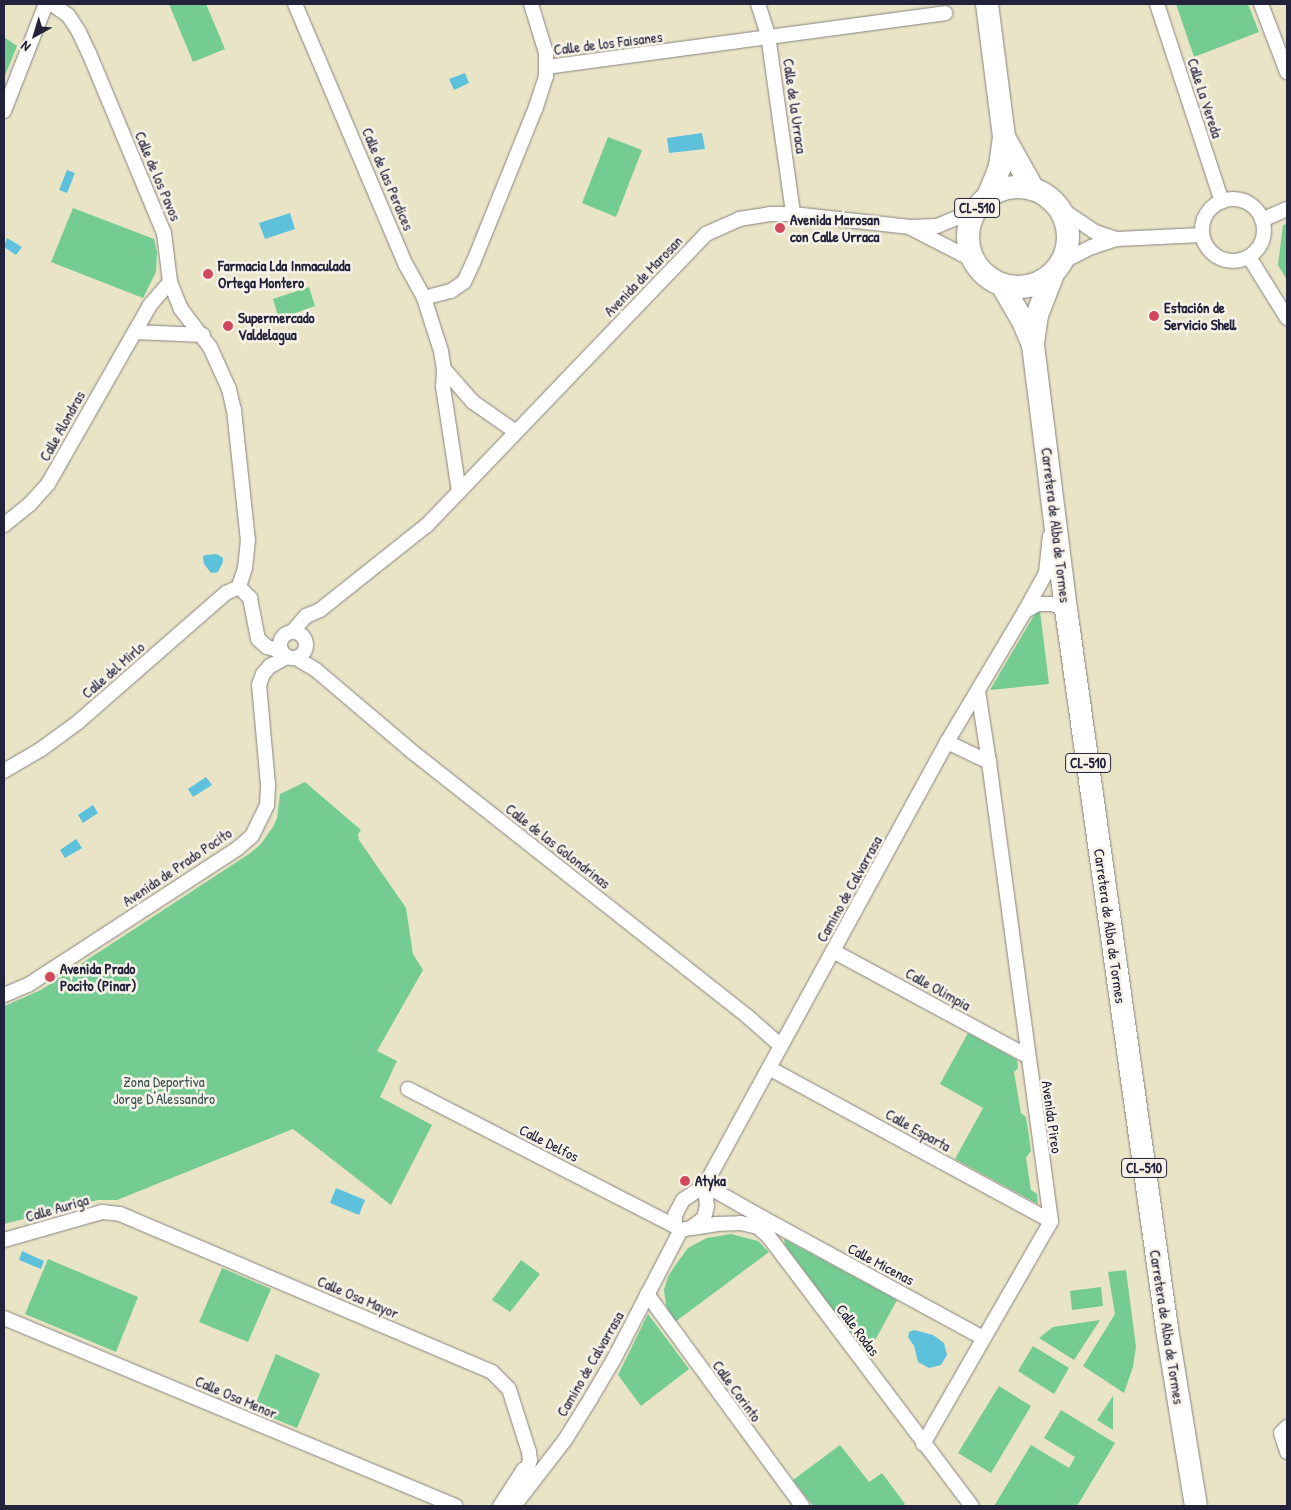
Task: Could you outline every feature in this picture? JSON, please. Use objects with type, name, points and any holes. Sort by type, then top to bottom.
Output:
[{"type":"main road","name":"CL-510","points":[[982,203],[1002,189],[1018,187],[1034,189],[1047,196],[1058,207],[1067,227],[1068,245],[1058,268],[1038,284],[1019,288],[1002,285],[983,274],[973,260],[968,241],[969,225],[1000,167],[1004,137],[987,4]]},
{"type":"main road","name":"CL-510","points":[[1004,137],[1034,189]]},
{"type":"main road","name":"Carretera de Alba de Tormes","points":[[1058,268],[1037,315],[1033,345],[1066,609],[1166,1329],[1196,1506]]},
{"type":"main road","name":"Carretera de Alba de Tormes","points":[[1002,285],[1022,319],[1033,345]]},
{"type":"street","points":[[4,111],[46,4]]},
{"type":"street","name":"Calle de los Pavos","points":[[52,4],[68,15],[89,53],[164,233],[170,282],[181,309],[202,335],[222,372],[234,410],[248,540],[245,568],[239,587]]},
{"type":"street","name":"Calle de las Perdices","points":[[295,4],[406,265],[424,298],[441,351],[444,369],[443,387],[459,492]]},
{"type":"street","points":[[531,4],[546,52],[547,67]]},
{"type":"street","name":"Calle de la Urraca","points":[[758,4],[768,36],[793,214]]},
{"type":"street","name":"Calle La Vereda","points":[[1157,4],[1222,202]]},
{"type":"street","points":[[1261,4],[1287,72]]},
{"type":"street","name":"Calle de los Faisanes","points":[[424,298],[451,291],[464,282],[536,107],[547,67],[744,42],[768,36],[945,12]]},
{"type":"street","points":[[1234,199],[1246,202],[1256,209],[1262,220],[1264,234],[1258,248],[1249,257],[1235,261],[1216,256],[1207,247],[1202,235],[1202,224],[1206,215],[1222,202],[1234,199]]},
{"type":"street","name":"Avenida de Marosan","points":[[459,492],[706,234],[739,219],[769,214],[793,214],[910,227],[937,226],[982,203]]},
{"type":"street","points":[[1058,207],[1095,232],[1117,239]]},
{"type":"street","points":[[1262,220],[1287,209]]},
{"type":"street","name":"Avenida de Marosan","points":[[910,227],[973,260]]},
{"type":"street","points":[[1058,268],[1092,247],[1117,239],[1202,235]]},
{"type":"street","points":[[1249,257],[1287,318]]},
{"type":"street","name":"Calle Alondras","points":[[4,524],[30,504],[48,484],[150,305],[170,282]]},
{"type":"street","points":[[135,332],[202,335]]},
{"type":"street","name":"Calle de las Perdices","points":[[444,369],[469,398],[516,432]]},
{"type":"street","points":[[447,408],[458,400],[469,398]]},
{"type":"street","name":"Avenida de Prado Pocito","points":[[4,995],[28,985],[238,848],[252,836],[266,805],[268,785],[259,685],[263,674],[293,646],[306,616],[320,610],[427,525],[459,492]]},
{"type":"street","name":"Camino de Calvarrasa","points":[[701,1191],[947,742],[1046,573],[1052,501]]},
{"type":"street","points":[[239,587],[250,598],[258,639],[267,647],[293,646]]},
{"type":"street","name":"Calle del Mirlo","points":[[4,771],[40,750],[77,723],[226,593],[239,587]]},
{"type":"street","points":[[1025,611],[1038,604],[1052,604],[1066,609]]},
{"type":"street","name":"Calle de las Golondrinas","points":[[293,646],[316,670],[414,753],[747,1016],[781,1046]]},
{"type":"street","name":"Avenida Pireo","points":[[978,691],[990,762],[1027,1056],[1051,1221]]},
{"type":"street","points":[[947,742],[990,762]]},
{"type":"street","name":"Calle Olimpia","points":[[833,951],[1027,1056]]},
{"type":"street","name":"Calle Esparta","points":[[769,1068],[1051,1221]]},
{"type":"street","name":"Calle Delfos","points":[[408,1089],[682,1228]]},
{"type":"street","points":[[701,1191],[704,1218],[682,1228],[674,1215],[683,1200],[701,1191]]},
{"type":"street","name":"Calle Micenas","points":[[701,1191],[984,1338]]},
{"type":"street","name":"Calle Auriga","points":[[4,1240],[102,1212],[120,1214]]},
{"type":"street","name":"Calle Osa Mayor","points":[[120,1214],[492,1372],[508,1389],[530,1460],[524,1481],[512,1499]]},
{"type":"street","points":[[923,1444],[1051,1221]]},
{"type":"street","points":[[682,1228],[732,1223],[760,1223]]},
{"type":"street","name":"Calle Rodas","points":[[760,1223],[968,1505]]},
{"type":"street","name":"Camino de Calvarrasa","points":[[512,1499],[565,1440],[614,1359],[682,1228]]},
{"type":"street","name":"Calle Corinto","points":[[648,1294],[802,1506]]},
{"type":"street","name":"Calle Osa Menor","points":[[4,1318],[456,1506]]},
{"type":"street","points":[[1284,1430],[1287,1452]]},
{"type":"green space","points":[[169,4],[206,4],[225,49],[193,62]]},
{"type":"green space","points":[[1176,4],[1248,4],[1259,32],[1194,57]]},
{"type":"green space","points":[[4,37],[17,46],[4,78]]},
{"type":"green space","points":[[608,137],[642,150],[616,217],[582,203]]},
{"type":"green space","points":[[73,208],[154,239],[157,252],[156,272],[143,298],[51,262]]},
{"type":"green space","points":[[1287,224],[1287,280],[1278,265],[1283,225]]},
{"type":"green space","points":[[309,287],[315,306],[279,319],[273,299]]},
{"type":"green space","points":[[1040,611],[1049,684],[990,690],[1036,612]]},
{"type":"green space","name":"Zona Deportiva Jorge D'Alessandro","points":[[305,782],[361,830],[358,834],[359,840],[406,908],[413,954],[423,970],[377,1051],[397,1061],[380,1097],[432,1125],[391,1205],[293,1129],[117,1200],[98,1200],[4,1224],[4,1006],[41,990],[249,854],[260,845],[273,827],[277,818],[280,794]]},
{"type":"green space","points":[[968,1033],[1017,1060],[1018,1068],[1014,1072],[1021,1113],[1026,1117],[1031,1151],[1026,1158],[1031,1190],[1037,1194],[1038,1204],[955,1159],[983,1108],[940,1084]]},
{"type":"green space","points":[[731,1234],[758,1241],[769,1252],[675,1322],[666,1305],[664,1290],[668,1277],[674,1267],[688,1248],[707,1238]]},
{"type":"green space","points":[[784,1239],[897,1300],[867,1355],[785,1245]]},
{"type":"green space","points":[[48,1259],[138,1297],[116,1352],[25,1314]]},
{"type":"green space","points":[[521,1260],[540,1274],[510,1312],[492,1300]]},
{"type":"green space","points":[[222,1268],[271,1289],[248,1342],[199,1322]]},
{"type":"green space","points":[[1126,1270],[1136,1347],[1133,1367],[1124,1393],[1083,1366],[1115,1314],[1108,1272]]},
{"type":"green space","points":[[1101,1287],[1103,1306],[1072,1310],[1070,1291]]},
{"type":"green space","points":[[648,1314],[689,1369],[641,1406],[618,1375]]},
{"type":"green space","points":[[1100,1320],[1074,1360],[1039,1338],[1053,1327]]},
{"type":"green space","points":[[1033,1346],[1069,1368],[1054,1394],[1018,1371]]},
{"type":"green space","points":[[276,1354],[320,1374],[297,1428],[253,1410]]},
{"type":"green space","points":[[999,1386],[1031,1406],[991,1473],[958,1453]]},
{"type":"green space","points":[[1113,1396],[1113,1430],[1097,1420]]},
{"type":"green space","points":[[1061,1410],[1115,1443],[1077,1506],[994,1506],[1031,1445],[1069,1468],[1075,1457],[1044,1438]]},
{"type":"green space","points":[[840,1445],[869,1482],[882,1473],[905,1504],[903,1506],[813,1506],[793,1480]]},
{"type":"water","points":[[465,73],[469,83],[454,90],[449,79]]},
{"type":"water","points":[[702,133],[705,149],[669,153],[667,138]]},
{"type":"water","points":[[67,170],[75,173],[67,193],[59,190]]},
{"type":"water","points":[[290,213],[295,229],[265,239],[259,223]]},
{"type":"water","points":[[7,238],[22,247],[16,255],[4,247]]},
{"type":"water","points":[[217,554],[223,558],[223,562],[218,572],[211,573],[204,564],[203,557],[205,555]]},
{"type":"water","points":[[206,777],[212,785],[193,797],[188,789]]},
{"type":"water","points":[[93,805],[98,813],[83,823],[78,815]]},
{"type":"water","points":[[76,839],[82,848],[65,858],[60,850]]},
{"type":"water","points":[[336,1188],[365,1200],[359,1215],[330,1203]]},
{"type":"water","points":[[22,1251],[44,1261],[41,1269],[19,1260]]},
{"type":"water","points":[[914,1330],[933,1335],[944,1343],[947,1355],[941,1365],[929,1368],[918,1362],[914,1346],[908,1337],[909,1332]]},
{"type":"place","name":"Avenida Marosan con Calle Urraca","points":[[780,228]]},
{"type":"place","name":"Farmacia Lda Inmaculada Ortega Montero","points":[[208,274]]},
{"type":"place","name":"Estación de Servicio Shell","points":[[1154,316]]},
{"type":"place","name":"Supermercado Valdelagua","points":[[228,326]]},
{"type":"place","name":"Avenida Prado Pocito (Pinar)","points":[[50,977]]},
{"type":"place","name":"Atyka","points":[[685,1181]]}]
